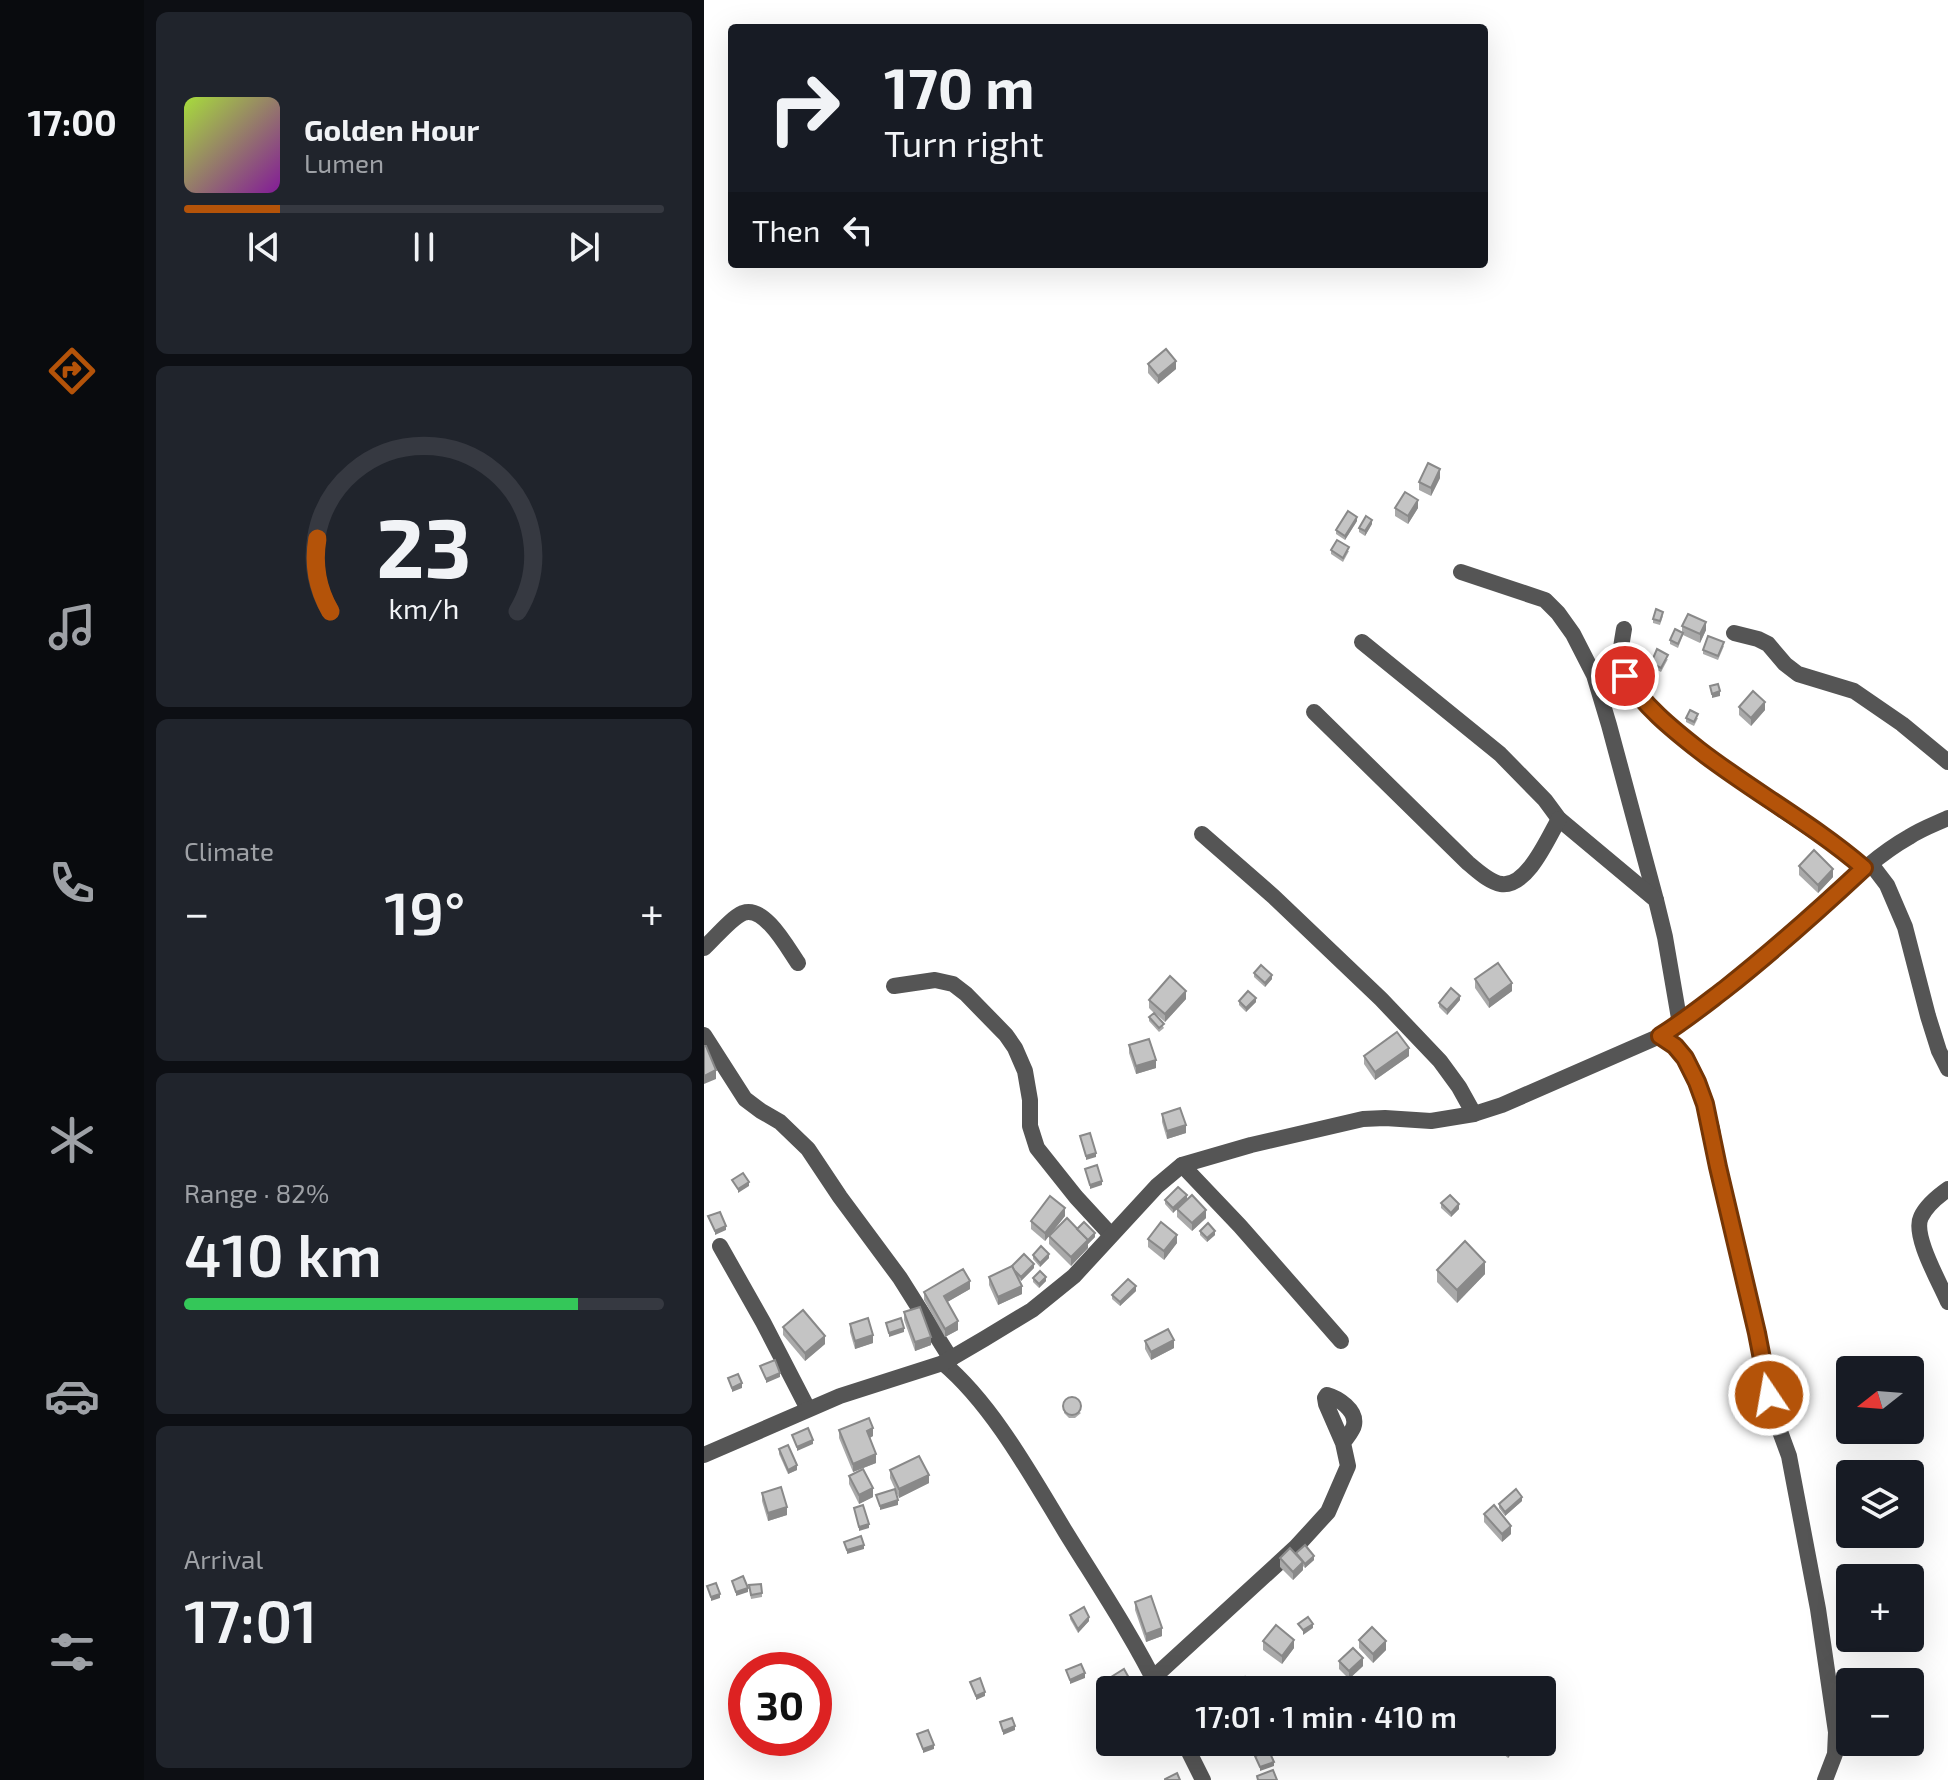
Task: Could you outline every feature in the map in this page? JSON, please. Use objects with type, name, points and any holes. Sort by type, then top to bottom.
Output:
[{"type":"street","points":[[1461,572],[1545,600],[1573,634],[1594,675],[1656,900],[1680,1024]]},
{"type":"street","points":[[1624,629],[1621,651],[1625,676],[1658,716],[1723,769],[1868,866],[1887,885],[1905,927],[1928,1016],[1948,1069]]},
{"type":"street","points":[[1734,633],[1768,644],[1798,674],[1854,691],[1902,724],[1948,762]]},
{"type":"street","points":[[1362,642],[1500,754],[1559,819],[1656,900]]},
{"type":"street","points":[[1314,712],[1468,863],[1491,880],[1512,884],[1520,879],[1529,870],[1559,819]]},
{"type":"street","points":[[704,1455],[851,1392],[947,1361],[1032,1310],[1074,1276],[1157,1186],[1182,1165],[1363,1119],[1431,1121],[1474,1114],[1502,1105],[1660,1036],[1680,1024],[1772,951],[1868,866],[1913,834],[1948,818]]},
{"type":"street","points":[[1202,834],[1274,897],[1390,1008],[1440,1061],[1474,1114]]},
{"type":"street","points":[[704,948],[733,920],[744,913],[752,913],[771,924],[798,963]]},
{"type":"street","points":[[894,986],[935,980],[953,984],[1006,1035],[1025,1071],[1030,1126],[1037,1148],[1111,1235]]},
{"type":"street","points":[[704,1035],[745,1099],[780,1122],[808,1149],[900,1278],[947,1361],[993,1417],[1084,1561],[1151,1676]]},
{"type":"street","points":[[1660,1036],[1675,1046],[1685,1058],[1705,1104],[1764,1375],[1789,1456],[1818,1609],[1836,1732],[1835,1754],[1825,1780]]},
{"type":"street","points":[[1182,1165],[1341,1341]]},
{"type":"street","points":[[1948,1189],[1928,1207],[1919,1221],[1923,1244],[1948,1302]]},
{"type":"street","points":[[720,1246],[808,1409]]},
{"type":"street","points":[[1164,1676],[1328,1512],[1348,1466],[1343,1443]]},
{"type":"street","points":[[1191,1756],[1203,1780]]},
{"type":"building","points":[[1166,349],[1176,361],[1158,376],[1148,364]]},
{"type":"building","points":[[1428,463],[1440,469],[1431,488],[1419,482]]},
{"type":"building","points":[[1405,492],[1418,500],[1408,516],[1395,508]]},
{"type":"building","points":[[1348,511],[1357,517],[1345,536],[1336,530]]},
{"type":"building","points":[[1366,516],[1372,520],[1365,531],[1359,528]]},
{"type":"building","points":[[1337,540],[1349,547],[1343,558],[1331,550]]},
{"type":"building","points":[[1656,609],[1663,612],[1660,621],[1653,619]]},
{"type":"building","points":[[1688,614],[1706,622],[1700,634],[1682,626]]},
{"type":"building","points":[[1675,629],[1683,633],[1678,644],[1670,640]]},
{"type":"building","points":[[1708,636],[1724,642],[1718,656],[1703,650]]},
{"type":"building","points":[[1657,649],[1668,655],[1661,668],[1651,663]]},
{"type":"building","points":[[1718,684],[1720,691],[1712,694],[1710,686]]},
{"type":"building","points":[[1753,691],[1765,702],[1751,718],[1739,707]]},
{"type":"building","points":[[1690,710],[1698,714],[1694,722],[1686,718]]},
{"type":"building","points":[[1814,850],[1833,869],[1818,885],[1799,866]]},
{"type":"building","points":[[1498,963],[1512,983],[1489,1000],[1475,979]]},
{"type":"building","points":[[1261,965],[1272,975],[1265,983],[1254,973]]},
{"type":"building","points":[[1170,976],[1186,991],[1165,1014],[1149,1000]]},
{"type":"building","points":[[1451,988],[1460,996],[1447,1010],[1439,1003]]},
{"type":"building","points":[[1248,991],[1256,998],[1246,1008],[1239,1001]]},
{"type":"building","points":[[1154,1013],[1164,1024],[1159,1028],[1149,1017]]},
{"type":"building","points":[[1397,1032],[1409,1048],[1375,1072],[1364,1056]]},
{"type":"building","points":[[1149,1039],[1156,1060],[1136,1066],[1129,1045]]},
{"type":"building","points":[[704,1046],[716,1070],[704,1076]]},
{"type":"building","points":[[1180,1108],[1186,1125],[1167,1131],[1162,1114]]},
{"type":"building","points":[[1090,1133],[1096,1153],[1086,1156],[1080,1136]]},
{"type":"building","points":[[1097,1165],[1102,1181],[1090,1185],[1085,1169]]},
{"type":"building","points":[[743,1173],[749,1182],[738,1189],[732,1180]]},
{"type":"building","points":[[1178,1187],[1187,1195],[1173,1208],[1165,1200]]},
{"type":"building","points":[[1192,1195],[1206,1210],[1192,1223],[1177,1209]]},
{"type":"building","points":[[1450,1195],[1459,1204],[1451,1213],[1441,1203]]},
{"type":"building","points":[[1050,1196],[1065,1208],[1045,1233],[1031,1221]]},
{"type":"building","points":[[720,1212],[726,1226],[715,1231],[708,1216]]},
{"type":"building","points":[[1067,1218],[1088,1240],[1071,1257],[1049,1236]]},
{"type":"building","points":[[1084,1222],[1095,1233],[1088,1240],[1077,1229]]},
{"type":"building","points":[[1161,1222],[1177,1235],[1164,1251],[1148,1239]]},
{"type":"building","points":[[1208,1223],[1215,1231],[1207,1238],[1200,1231]]},
{"type":"building","points":[[1465,1241],[1485,1262],[1457,1290],[1437,1270]]},
{"type":"building","points":[[1041,1246],[1049,1254],[1040,1263],[1033,1255]]},
{"type":"building","points":[[1024,1254],[1034,1264],[1021,1277],[1012,1266]]},
{"type":"building","points":[[1012,1266],[1022,1286],[998,1297],[989,1277]]},
{"type":"building","points":[[963,1269],[970,1281],[944,1296],[958,1321],[945,1329],[924,1292]]},
{"type":"building","points":[[1040,1271],[1046,1277],[1039,1284],[1033,1278]]},
{"type":"building","points":[[1128,1279],[1136,1286],[1120,1302],[1112,1295]]},
{"type":"building","points":[[920,1307],[931,1337],[915,1342],[904,1312]]},
{"type":"building","points":[[803,1310],[825,1336],[805,1353],[783,1327]]},
{"type":"building","points":[[868,1318],[873,1335],[855,1341],[850,1324]]},
{"type":"building","points":[[901,1318],[904,1328],[889,1333],[886,1323]]},
{"type":"building","points":[[1168,1329],[1174,1340],[1151,1352],[1145,1341]]},
{"type":"building","points":[[775,1360],[780,1373],[766,1379],[760,1366]]},
{"type":"building","points":[[738,1374],[742,1383],[732,1388],[728,1378]]},
{"type":"building","points":[[1072,1397],[1081,1406],[1072,1415],[1063,1406]]},
{"type":"building","points":[[869,1418],[873,1428],[867,1431],[876,1454],[853,1464],[839,1430]]},
{"type":"building","points":[[808,1428],[813,1440],[797,1447],[792,1435]]},
{"type":"building","points":[[788,1445],[797,1465],[788,1470],[779,1449]]},
{"type":"building","points":[[919,1456],[929,1475],[899,1489],[890,1470]]},
{"type":"building","points":[[863,1469],[873,1488],[859,1495],[849,1476]]},
{"type":"building","points":[[781,1487],[787,1507],[768,1513],[762,1493]]},
{"type":"building","points":[[895,1489],[898,1500],[880,1506],[876,1495]]},
{"type":"building","points":[[1516,1489],[1522,1497],[1505,1512],[1499,1504]]},
{"type":"building","points":[[863,1505],[869,1524],[859,1527],[854,1508]]},
{"type":"building","points":[[1494,1505],[1511,1526],[1502,1534],[1484,1514]]},
{"type":"building","points":[[861,1536],[864,1545],[847,1550],[844,1542]]},
{"type":"building","points":[[1305,1545],[1314,1556],[1305,1564],[1296,1553]]},
{"type":"building","points":[[1290,1548],[1303,1562],[1293,1572],[1280,1558]]},
{"type":"building","points":[[743,1576],[748,1588],[736,1592],[732,1581]]},
{"type":"building","points":[[716,1583],[720,1594],[711,1597],[707,1586]]},
{"type":"building","points":[[761,1584],[762,1593],[751,1595],[749,1585]]},
{"type":"building","points":[[1151,1596],[1162,1628],[1146,1634],[1135,1602]]},
{"type":"building","points":[[1084,1607],[1089,1617],[1078,1629],[1070,1615]]},
{"type":"building","points":[[1308,1617],[1313,1624],[1303,1630],[1298,1624]]},
{"type":"building","points":[[1276,1625],[1294,1640],[1282,1656],[1263,1641]]},
{"type":"building","points":[[1372,1627],[1386,1641],[1373,1654],[1359,1640]]},
{"type":"building","points":[[1353,1648],[1363,1658],[1349,1671],[1339,1661]]},
{"type":"building","points":[[1081,1664],[1085,1673],[1070,1680],[1066,1670]]},
{"type":"building","points":[[1124,1669],[1128,1676],[1113,1676]]},
{"type":"building","points":[[980,1678],[985,1692],[976,1696],[970,1682]]},
{"type":"building","points":[[1012,1718],[1015,1726],[1003,1731],[1000,1722]]},
{"type":"building","points":[[928,1730],[934,1745],[923,1749],[917,1734]]},
{"type":"building","points":[[1255,1756],[1271,1756],[1274,1762],[1260,1767]]},
{"type":"building","points":[[1273,1770],[1277,1780],[1258,1780],[1257,1776]]},
{"type":"building","points":[[1177,1773],[1180,1780],[1165,1780],[1165,1779]]},
{"type":"route","points":[[1625,676],[1642,700],[1690,743],[1864,868],[1750,969],[1660,1036],[1675,1046],[1685,1058],[1705,1104],[1769,1395]]}]
